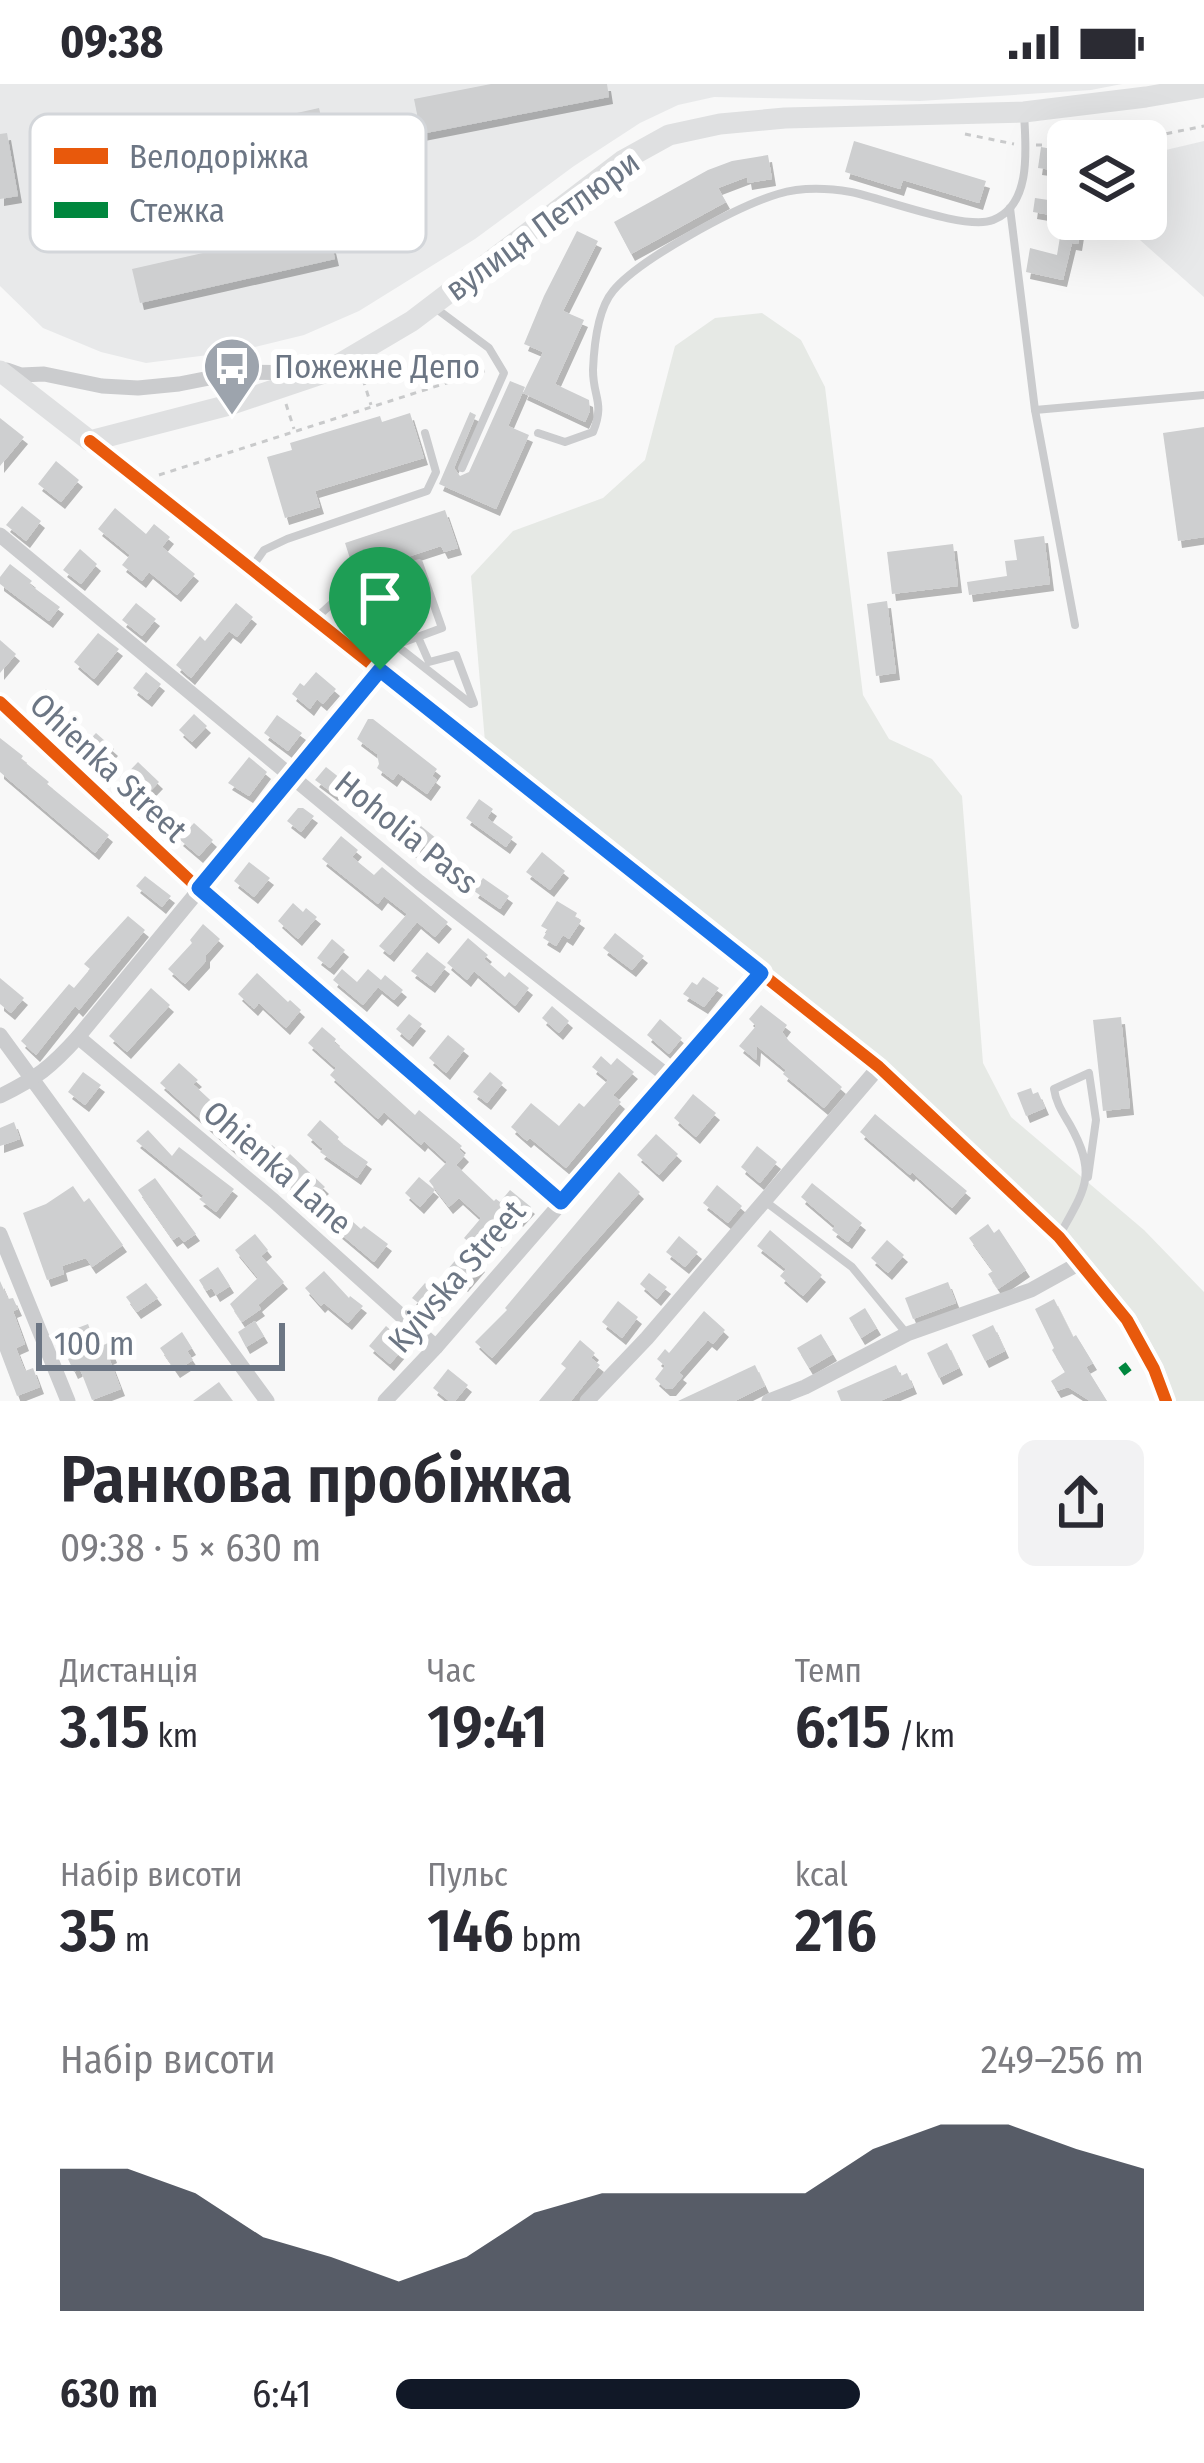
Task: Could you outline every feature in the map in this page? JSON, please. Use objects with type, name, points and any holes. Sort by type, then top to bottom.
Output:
[{"type":"main road","name":"вулиця Петлюри","points":[[90,441],[334,378],[622,161],[669,135],[785,118],[1024,112],[1204,87]]},
{"type":"main road","points":[[0,369],[90,441]]},
{"type":"street","points":[[0,369],[138,388],[239,371],[334,378]]},
{"type":"street","points":[[90,441],[879,1067],[1059,1237],[1127,1320],[1166,1401]]},
{"type":"street","name":"Hoholia Pass","points":[[0,536],[419,882],[670,1078]]},
{"type":"street","points":[[0,1096],[48,1070],[380,670]]},
{"type":"street","name":"Ohienka Street","points":[[0,702],[199,888],[561,1202]]},
{"type":"street","name":"Kyivska Street","points":[[385,1401],[761,973]]},
{"type":"street","points":[[0,1035],[267,1401]]},
{"type":"street","name":"Ohienka Lane","points":[[78,1036],[274,1201],[436,1347]]},
{"type":"street","points":[[586,1401],[647,1338],[879,1067]]},
{"type":"street","points":[[0,1234],[68,1401]]},
{"type":"street","points":[[770,1401],[907,1334],[1031,1290],[1078,1264]]},
{"type":"lane","points":[[538,433],[565,442],[593,432],[600,414],[593,372],[599,322],[611,293],[640,267],[719,219],[779,194],[813,189],[848,191],[952,219],[984,223],[999,219],[1020,195],[1024,112]]},
{"type":"lane","points":[[1010,206],[1035,410],[1075,625]]},
{"type":"lane","points":[[433,306],[489,348],[504,373],[462,469]]},
{"type":"lane","points":[[1035,410],[1204,395]]},
{"type":"lane","points":[[251,568],[264,550],[287,539],[427,491],[436,472],[425,433]]},
{"type":"lane","points":[[315,619],[350,587],[418,562],[442,628],[396,645]]},
{"type":"lane","points":[[339,596],[474,703],[456,655],[429,662],[418,637]]},
{"type":"lane","points":[[1059,1237],[1088,1177],[1096,1120],[1089,1073],[1054,1089],[1081,1145],[1088,1177]]},
{"type":"lane","points":[[765,1201],[852,1268],[907,1334]]},
{"type":"path","points":[[1167,134],[1204,126]]},
{"type":"path","points":[[952,130],[1010,144],[1047,146]]},
{"type":"path","points":[[140,481],[502,365]]},
{"type":"path","points":[[334,378],[362,376],[371,406]]},
{"type":"path","points":[[285,400],[295,430]]},
{"type":"path","points":[[1123,1365],[1128,1373]]},
{"type":"shaded area","points":[[0,84],[1122,84],[920,101],[714,97],[678,105],[640,123],[475,239],[359,311],[304,335],[239,351],[146,363],[101,352],[43,328],[0,286]]},
{"type":"shaded area","points":[[1204,141],[1204,297],[1140,240],[1167,240],[1167,150]]},
{"type":"shaded area","points":[[762,313],[801,340],[825,387],[863,695],[889,739],[932,759],[962,796],[983,1063],[1011,1117],[1144,1230],[1204,1292],[1204,1401],[1176,1401],[1135,1314],[1066,1231],[885,1060],[485,742],[471,576],[513,531],[603,498],[645,460],[675,346],[715,318]]},
{"type":"building","points":[[491,84],[607,84],[609,97],[426,133],[426,114],[417,114],[414,99]]},
{"type":"building","points":[[7,133],[18,196],[0,199],[0,134]]},
{"type":"building","points":[[854,141],[986,181],[979,203],[903,180],[900,189],[845,172]]},
{"type":"building","points":[[1041,147],[1047,148],[1047,169],[1038,168]]},
{"type":"building","points":[[768,155],[772,179],[748,183],[747,177],[718,188],[726,202],[631,254],[614,222],[708,170]]},
{"type":"building","points":[[1035,198],[1047,200],[1047,214],[1033,212]]},
{"type":"building","points":[[577,231],[598,241],[563,311],[584,320],[555,384],[589,400],[585,422],[523,393],[543,352],[524,344]]},
{"type":"building","points":[[1060,240],[1079,240],[1072,243],[1063,280],[1026,272],[1030,248],[1057,255]]},
{"type":"building","points":[[207,252],[333,252],[335,259],[140,303],[132,269]]},
{"type":"building","points":[[510,381],[525,387],[508,426],[529,435],[496,509],[439,484],[470,412],[476,415],[454,468],[460,476],[469,472]]},
{"type":"building","points":[[410,413],[424,458],[315,491],[320,507],[285,518],[267,457],[292,450],[290,443],[380,416],[382,422]]},
{"type":"building","points":[[0,418],[24,437],[0,466]]},
{"type":"building","points":[[1204,427],[1204,537],[1178,541],[1163,433]]},
{"type":"building","points":[[56,461],[79,480],[61,502],[38,484]]},
{"type":"building","points":[[22,506],[41,521],[26,541],[6,525]]},
{"type":"building","points":[[115,508],[146,534],[154,524],[170,537],[162,547],[195,574],[177,595],[149,572],[142,581],[122,565],[130,555],[98,529]]},
{"type":"building","points":[[445,510],[458,548],[444,552],[441,546],[355,574],[345,543]]},
{"type":"building","points":[[1044,536],[1050,584],[969,595],[967,582],[1007,576],[1005,561],[1017,560],[1014,540]]},
{"type":"building","points":[[953,544],[958,586],[892,594],[887,552]]},
{"type":"building","points":[[80,549],[97,564],[81,584],[63,570]]},
{"type":"building","points":[[10,564],[60,607],[49,621],[0,584]]},
{"type":"building","points":[[887,601],[896,673],[876,676],[867,604]]},
{"type":"building","points":[[136,603],[156,619],[142,636],[122,620]]},
{"type":"building","points":[[236,603],[253,617],[237,637],[229,631],[191,678],[176,665],[200,636],[205,641]]},
{"type":"building","points":[[98,633],[119,649],[94,679],[74,662]]},
{"type":"building","points":[[0,640],[16,654],[0,673]]},
{"type":"building","points":[[146,672],[161,684],[148,700],[133,688]]},
{"type":"building","points":[[316,672],[336,689],[323,704],[317,699],[310,709],[292,694]]},
{"type":"building","points":[[46,689],[62,705],[50,718],[33,702]]},
{"type":"building","points":[[194,714],[207,726],[192,742],[179,730]]},
{"type":"building","points":[[277,715],[302,733],[288,751],[264,733]]},
{"type":"building","points":[[368,719],[437,769],[432,776],[437,780],[427,794],[398,773],[393,780],[377,768],[377,754],[357,739]]},
{"type":"building","points":[[96,733],[114,749],[99,765],[82,748]]},
{"type":"building","points":[[0,738],[109,835],[95,853],[0,772]]},
{"type":"building","points":[[249,757],[267,772],[249,796],[228,783]]},
{"type":"building","points":[[138,762],[159,782],[136,806],[115,786]]},
{"type":"building","points":[[326,767],[345,782],[334,794],[315,780]]},
{"type":"building","points":[[479,799],[493,809],[487,818],[513,837],[506,847],[466,818]]},
{"type":"building","points":[[298,808],[314,816],[301,832],[287,821]]},
{"type":"building","points":[[194,823],[213,840],[199,856],[179,839]]},
{"type":"building","points":[[421,826],[437,839],[427,848],[420,842],[412,851],[400,841]]},
{"type":"building","points":[[341,836],[358,850],[352,857],[374,875],[382,867],[448,922],[435,937],[417,922],[390,955],[379,946],[407,914],[384,896],[378,904],[322,859]]},
{"type":"building","points":[[542,852],[565,871],[550,890],[526,872]]},
{"type":"building","points":[[249,862],[270,878],[254,897],[234,881]]},
{"type":"building","points":[[145,876],[171,896],[162,907],[136,886]]},
{"type":"building","points":[[483,878],[509,896],[500,909],[474,891]]},
{"type":"building","points":[[557,901],[581,921],[569,939],[563,935],[556,946],[543,938],[548,930],[541,926]]},
{"type":"building","points":[[293,903],[317,917],[298,939],[278,921]]},
{"type":"building","points":[[128,916],[145,930],[36,1055],[21,1041],[69,984],[74,988],[90,969],[84,964]]},
{"type":"building","points":[[203,924],[220,939],[185,984],[168,969]]},
{"type":"building","points":[[615,933],[644,956],[632,970],[603,948]]},
{"type":"building","points":[[468,938],[505,977],[509,972],[529,988],[515,1006],[474,971],[467,980],[447,963]]},
{"type":"building","points":[[332,939],[345,950],[330,968],[317,958]]},
{"type":"building","points":[[427,952],[446,967],[431,986],[411,971]]},
{"type":"building","points":[[342,969],[357,982],[368,969],[381,980],[385,975],[403,990],[394,1000],[378,987],[363,1005],[333,980]]},
{"type":"building","points":[[257,973],[301,1010],[286,1028],[259,1003],[254,1009],[238,994]]},
{"type":"building","points":[[703,977],[719,988],[704,1007],[683,994]]},
{"type":"building","points":[[0,978],[24,998],[11,1013],[0,1004]]},
{"type":"building","points":[[151,988],[170,1005],[127,1052],[109,1036]]},
{"type":"building","points":[[761,1005],[787,1025],[782,1032],[789,1041],[842,1087],[824,1108],[757,1046],[756,1060],[739,1046],[756,1026],[749,1019]]},
{"type":"building","points":[[552,1006],[569,1021],[559,1033],[542,1018]]},
{"type":"building","points":[[409,1014],[422,1024],[409,1040],[396,1029]]},
{"type":"building","points":[[1121,1017],[1130,1108],[1103,1111],[1093,1020]]},
{"type":"building","points":[[660,1019],[682,1038],[669,1054],[647,1035]]},
{"type":"building","points":[[322,1027],[415,1115],[419,1110],[462,1146],[459,1149],[465,1155],[456,1165],[494,1201],[500,1202],[510,1190],[531,1207],[434,1315],[412,1298],[425,1283],[431,1289],[470,1243],[464,1238],[481,1218],[459,1198],[449,1207],[429,1181],[447,1162],[384,1112],[378,1119],[330,1075],[336,1068],[308,1043]]},
{"type":"building","points":[[448,1035],[465,1049],[446,1073],[429,1058]]},
{"type":"building","points":[[601,1056],[611,1065],[617,1058],[634,1072],[613,1095],[621,1102],[566,1168],[511,1127],[531,1103],[559,1126],[579,1103],[584,1107],[608,1080],[592,1067]]},
{"type":"building","points":[[179,1063],[198,1080],[193,1084],[266,1152],[272,1145],[287,1158],[290,1154],[325,1187],[319,1192],[361,1229],[364,1226],[388,1244],[374,1262],[280,1178],[278,1181],[242,1149],[238,1153],[160,1083]]},
{"type":"building","points":[[83,1072],[101,1085],[85,1105],[68,1092]]},
{"type":"building","points":[[490,1072],[503,1083],[487,1103],[473,1092]]},
{"type":"building","points":[[1031,1088],[1045,1108],[1026,1116],[1017,1093]]},
{"type":"building","points":[[693,1094],[716,1113],[696,1137],[674,1118]]},
{"type":"building","points":[[875,1114],[967,1191],[952,1208],[860,1132]]},
{"type":"building","points":[[320,1120],[337,1140],[368,1162],[357,1178],[320,1152],[323,1149],[307,1135]]},
{"type":"building","points":[[14,1122],[20,1139],[0,1146],[0,1128]]},
{"type":"building","points":[[148,1130],[172,1156],[179,1147],[234,1189],[216,1212],[199,1199],[204,1196],[136,1141]]},
{"type":"building","points":[[656,1134],[678,1154],[659,1175],[637,1155]]},
{"type":"building","points":[[757,1146],[777,1162],[760,1183],[741,1167]]},
{"type":"building","points":[[619,1172],[640,1192],[492,1358],[475,1342],[507,1310]]},
{"type":"building","points":[[419,1177],[435,1190],[420,1207],[405,1193]]},
{"type":"building","points":[[155,1178],[196,1234],[184,1242],[179,1236],[173,1240],[138,1190]]},
{"type":"building","points":[[812,1183],[862,1223],[848,1242],[801,1197]]},
{"type":"building","points":[[717,1185],[742,1206],[728,1223],[703,1203]]},
{"type":"building","points":[[73,1186],[84,1202],[89,1198],[123,1245],[92,1267],[86,1258],[62,1266],[64,1274],[47,1280],[23,1213]]},
{"type":"building","points":[[988,1224],[994,1233],[999,1229],[1026,1270],[998,1289],[988,1274],[993,1271],[969,1238]]},
{"type":"building","points":[[770,1230],[822,1275],[803,1296],[780,1276],[786,1269],[757,1246]]},
{"type":"building","points":[[255,1234],[268,1250],[261,1256],[284,1282],[258,1305],[261,1309],[242,1322],[230,1304],[258,1278],[235,1250]]},
{"type":"building","points":[[679,1236],[698,1252],[685,1267],[666,1252]]},
{"type":"building","points":[[887,1240],[904,1255],[888,1273],[871,1258]]},
{"type":"building","points":[[218,1267],[230,1286],[216,1295],[212,1288],[206,1291],[199,1280]]},
{"type":"building","points":[[324,1271],[363,1306],[348,1323],[324,1303],[321,1306],[305,1288]]},
{"type":"building","points":[[649,1273],[667,1287],[657,1299],[640,1284]]},
{"type":"building","points":[[0,1281],[18,1309],[13,1311],[25,1344],[16,1348],[25,1371],[33,1368],[40,1387],[17,1396],[0,1351]]},
{"type":"building","points":[[948,1282],[956,1303],[913,1319],[905,1298]]},
{"type":"building","points":[[146,1283],[158,1298],[137,1312],[126,1297]]},
{"type":"building","points":[[1054,1299],[1093,1363],[1086,1367],[1107,1401],[1090,1401],[1068,1387],[1057,1391],[1051,1381],[1065,1372],[1035,1309]]},
{"type":"building","points":[[618,1301],[638,1317],[622,1338],[602,1322]]},
{"type":"building","points":[[865,1308],[877,1328],[861,1338],[849,1318]]},
{"type":"building","points":[[704,1311],[725,1330],[713,1344],[708,1340],[679,1373],[683,1376],[672,1389],[666,1389],[655,1379],[665,1366],[657,1359],[665,1349],[669,1353]]},
{"type":"building","points":[[255,1321],[264,1336],[246,1347],[238,1332]]},
{"type":"building","points":[[88,1324],[97,1348],[108,1343],[121,1389],[92,1400],[80,1369],[74,1372],[68,1359],[76,1356],[67,1332]]},
{"type":"building","points":[[993,1325],[1005,1351],[985,1361],[972,1335]]},
{"type":"building","points":[[386,1326],[407,1344],[390,1364],[369,1346]]},
{"type":"building","points":[[182,1332],[193,1360],[176,1371],[160,1348]]},
{"type":"building","points":[[821,1334],[833,1354],[809,1368],[797,1348]]},
{"type":"building","points":[[580,1340],[600,1365],[571,1401],[539,1401],[566,1368],[561,1364]]},
{"type":"building","points":[[947,1343],[959,1368],[939,1378],[927,1353]]},
{"type":"building","points":[[755,1365],[765,1386],[735,1401],[678,1401]]},
{"type":"building","points":[[896,1365],[901,1376],[907,1373],[913,1387],[880,1401],[841,1401],[837,1391]]},
{"type":"building","points":[[448,1369],[468,1385],[455,1401],[433,1388]]},
{"type":"building","points":[[219,1382],[233,1401],[193,1401]]},
{"type":"marked path","points":[[1122,1365],[1128,1373]]},
{"type":"cycle path","points":[[90,441],[879,1067],[1059,1237],[1127,1320],[1166,1401]]},
{"type":"cycle path","points":[[0,702],[198,888],[561,1202]]},
{"type":"place","name":"Пожежне Депо","points":[[232,417]]},
{"type":"route","points":[[380,670],[761,973],[561,1202],[199,888],[380,670]]}]
